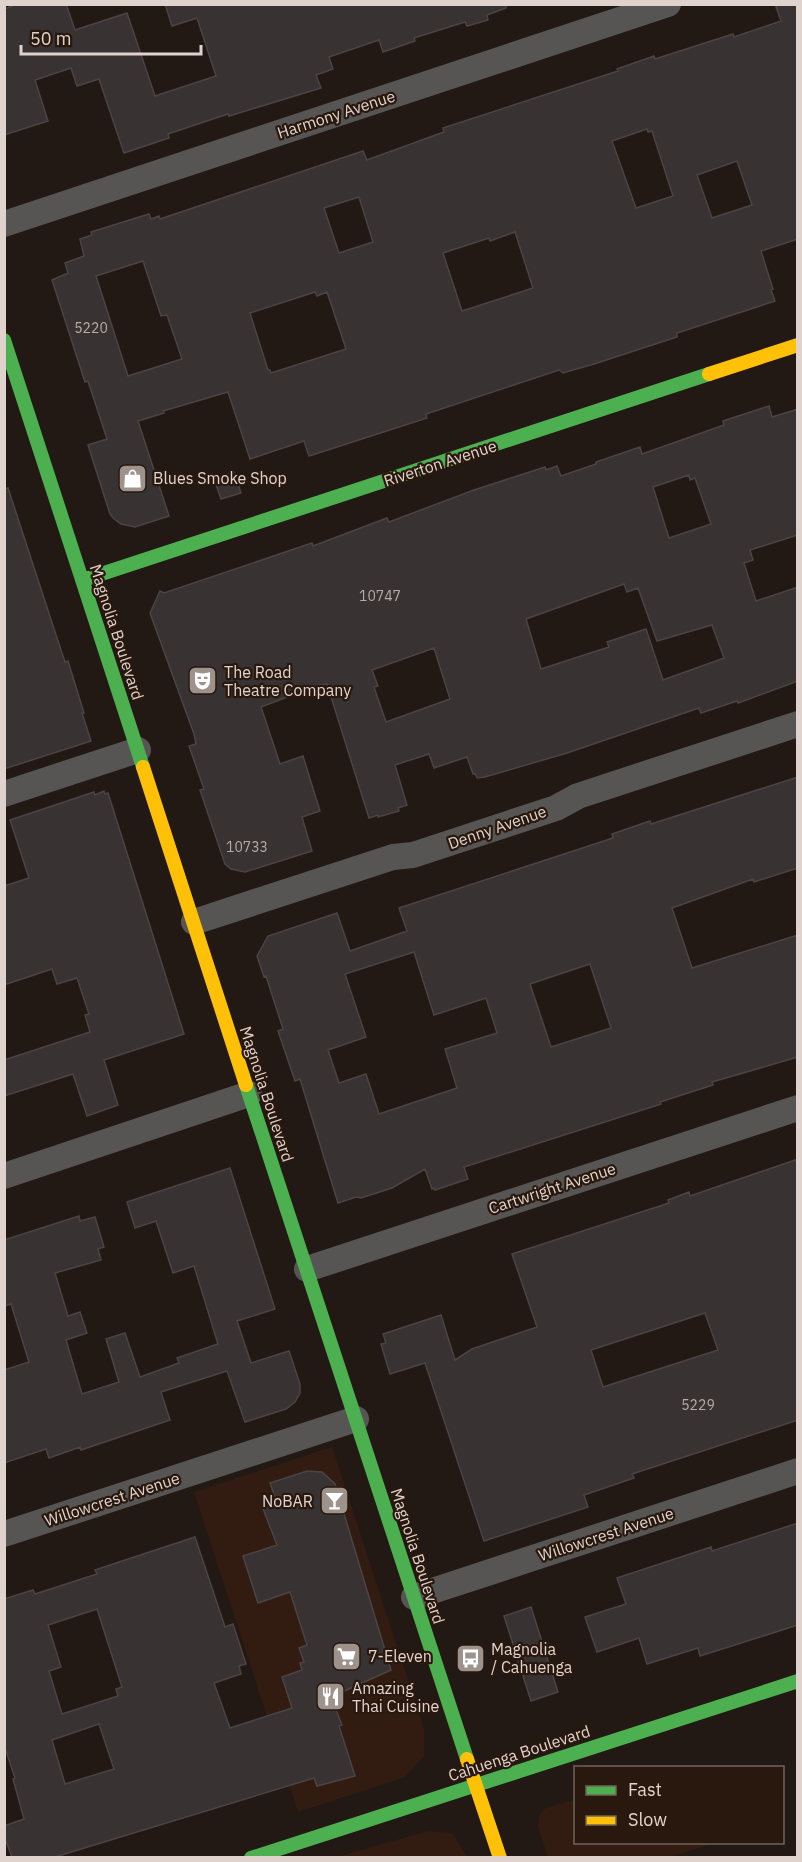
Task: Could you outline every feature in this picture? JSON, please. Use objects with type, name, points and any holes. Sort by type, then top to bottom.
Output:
[{"type":"main road","name":"Magnolia Boulevard","points":[[4,340],[15,408],[83,579],[249,1094],[500,1857]]},
{"type":"main road","name":"Riverton Avenue","points":[[83,579],[798,345]]},
{"type":"main road","name":"Cahuenga Boulevard","points":[[251,1857],[798,1681]]},
{"type":"street","name":"Harmony Avenue","points":[[4,224],[668,4]]},
{"type":"street","name":"Denny Avenue","points":[[194,922],[393,856],[413,855],[556,807],[578,796],[798,724]]},
{"type":"street","points":[[4,795],[138,750]]},
{"type":"street","points":[[4,1176],[249,1094]]},
{"type":"street","name":"Cartwright Avenue","points":[[307,1269],[798,1108]]},
{"type":"street","name":"Willowcrest Avenue","points":[[4,1534],[356,1419]]},
{"type":"street","name":"Willowcrest Avenue","points":[[414,1597],[798,1471]]},
{"type":"shaded area","points":[[332,1447],[424,1729],[424,1756],[405,1777],[298,1812],[194,1492]]},
{"type":"shaded area","points":[[574,1799],[574,1844],[711,1844],[670,1857],[548,1857],[538,1827],[539,1816],[544,1809]]},
{"type":"shaded area","points":[[428,1831],[452,1833],[467,1857],[337,1857]]},
{"type":"building","points":[[18,4],[66,4],[75,30],[127,13],[155,96],[216,76],[197,18],[172,26],[165,4],[506,4],[506,8],[487,15],[488,20],[467,26],[465,22],[414,38],[415,41],[383,52],[379,40],[329,57],[333,69],[316,75],[321,88],[229,116],[228,114],[168,134],[169,138],[124,153],[99,79],[77,86],[71,68],[35,80],[48,121],[4,135],[4,9]]},
{"type":"building","points":[[775,4],[798,4],[798,239],[761,251],[775,301],[677,333],[677,337],[563,373],[559,370],[426,414],[427,418],[309,456],[304,441],[250,459],[228,392],[163,411],[164,413],[138,421],[169,516],[135,527],[121,524],[110,514],[88,445],[107,439],[88,381],[85,382],[52,280],[68,273],[65,263],[84,256],[80,239],[92,235],[91,232],[149,214],[151,219],[159,216],[160,219],[363,151],[367,160],[444,132],[443,128],[618,71],[617,69],[654,56],[655,59],[781,21]],"holes":[[[647,129],[648,132],[652,131],[673,196],[636,208],[612,141]],[[737,161],[752,205],[712,218],[697,175]],[[359,197],[373,242],[339,253],[324,208]],[[515,232],[533,288],[462,311],[443,253],[489,238],[490,241]],[[143,261],[161,316],[167,315],[182,359],[128,376],[96,276]],[[315,292],[317,296],[327,292],[346,349],[271,373],[268,370],[250,313]]]},
{"type":"building","points":[[769,406],[772,417],[798,409],[798,535],[750,550],[753,560],[744,563],[756,601],[798,587],[798,681],[738,703],[737,701],[701,713],[699,708],[567,753],[485,777],[477,778],[473,774],[467,757],[434,768],[429,754],[395,765],[407,805],[398,808],[399,811],[369,818],[327,684],[319,685],[261,707],[280,764],[303,756],[320,811],[302,817],[312,851],[245,872],[231,869],[225,864],[200,790],[204,789],[189,746],[196,744],[194,734],[150,613],[160,591],[164,593],[312,543],[313,546],[387,518],[389,522],[474,490],[545,467],[546,470],[557,466],[561,476],[640,447],[642,454],[724,425],[723,421]],"holes":[[[689,475],[690,480],[695,478],[711,524],[669,538],[653,487]],[[624,584],[627,592],[638,588],[657,641],[712,625],[724,658],[663,680],[646,629],[607,642],[609,647],[541,669],[526,619]],[[434,648],[450,699],[386,722],[374,687],[378,686],[372,670]]]},
{"type":"building","points":[[234,472],[241,493],[221,499],[214,479]]},
{"type":"building","points":[[8,488],[65,662],[68,661],[91,741],[4,769],[4,489]]},
{"type":"building","points":[[798,777],[798,868],[754,882],[753,879],[672,908],[692,968],[798,935],[798,1057],[712,1082],[713,1085],[660,1102],[661,1104],[464,1167],[468,1179],[435,1190],[432,1189],[425,1169],[392,1188],[338,1203],[300,1079],[295,1081],[278,1031],[283,1029],[257,956],[268,936],[337,913],[350,951],[407,931],[399,908],[613,838],[612,834],[650,821],[651,824]],"holes":[[[414,952],[434,1015],[486,998],[497,1033],[445,1049],[457,1088],[379,1114],[366,1074],[339,1083],[328,1050],[366,1037],[345,974]],[[590,964],[611,1028],[551,1047],[530,984]]]},
{"type":"building","points":[[104,791],[105,794],[108,793],[184,1034],[104,1060],[118,1105],[87,1116],[73,1074],[4,1096],[4,1060],[90,1032],[85,1015],[89,1014],[77,978],[57,984],[52,969],[4,985],[4,886],[29,878],[10,820],[94,792],[95,795]]},
{"type":"building","points":[[798,1159],[798,1420],[632,1474],[634,1478],[584,1495],[588,1507],[484,1541],[425,1363],[390,1374],[381,1344],[386,1343],[383,1334],[441,1315],[455,1360],[472,1349],[537,1327],[512,1254],[669,1203],[668,1200],[689,1192],[690,1196]],"holes":[[[705,1313],[718,1350],[603,1387],[591,1350]]]},
{"type":"building","points":[[230,1168],[275,1309],[237,1321],[251,1363],[289,1351],[300,1384],[300,1393],[295,1402],[286,1409],[245,1422],[227,1371],[161,1392],[170,1420],[81,1450],[80,1447],[49,1458],[46,1449],[4,1463],[4,1370],[29,1362],[11,1304],[4,1306],[4,1240],[79,1216],[80,1221],[95,1217],[104,1247],[98,1249],[101,1260],[55,1273],[68,1316],[80,1312],[87,1333],[66,1340],[82,1394],[119,1382],[106,1339],[125,1333],[140,1377],[179,1363],[177,1358],[218,1344],[194,1266],[173,1273],[156,1221],[135,1228],[127,1202]]},
{"type":"building","points":[[307,1471],[322,1472],[335,1484],[391,1670],[331,1697],[342,1725],[339,1726],[355,1776],[317,1786],[314,1778],[55,1857],[12,1857],[4,1836],[4,1826],[24,1819],[13,1779],[15,1778],[4,1745],[4,1599],[33,1590],[35,1594],[97,1574],[95,1570],[195,1537],[225,1627],[233,1624],[246,1664],[239,1666],[241,1674],[214,1683],[230,1728],[292,1708],[282,1677],[302,1670],[300,1663],[304,1662],[299,1648],[307,1645],[290,1592],[258,1603],[243,1556],[277,1545],[262,1506],[276,1500],[270,1483]],"holes":[[[97,1609],[122,1687],[116,1689],[118,1696],[62,1714],[49,1671],[61,1667],[48,1625]],[[99,1724],[114,1769],[65,1784],[52,1740]]]},
{"type":"building","points":[[798,1523],[798,1625],[700,1656],[698,1648],[647,1664],[639,1638],[597,1652],[585,1617],[626,1604],[617,1578],[711,1547],[712,1551]]},
{"type":"building","points":[[531,1607],[558,1692],[531,1701],[504,1616]]},
{"type":"traffic: fast","points":[[4,340],[143,767]]},
{"type":"traffic: fast","points":[[83,580],[709,374]]},
{"type":"traffic: fast","points":[[246,1085],[467,1759]]},
{"type":"traffic: fast","points":[[251,1858],[798,1681]]},
{"type":"traffic: slow","points":[[709,374],[798,345]]},
{"type":"traffic: slow","points":[[143,767],[246,1085]]},
{"type":"traffic: slow","points":[[467,1759],[500,1858]]},
{"type":"place","name":"Blues Smoke Shop","points":[[132,478]]},
{"type":"place","name":"The Road Theatre Company","points":[[203,681]]},
{"type":"place","name":"NoBAR","points":[[334,1501]]},
{"type":"place","name":"7-Eleven","points":[[347,1656]]},
{"type":"place","name":"Magnolia / Cahuenga","points":[[470,1658]]},
{"type":"place","name":"Amazing Thai Cuisine","points":[[331,1697]]}]
